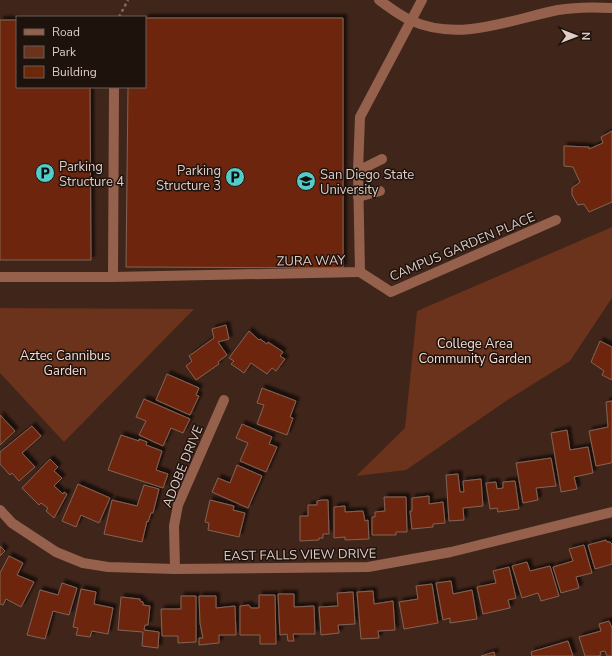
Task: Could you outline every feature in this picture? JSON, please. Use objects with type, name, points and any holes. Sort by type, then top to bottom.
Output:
[{"type":"street","points":[[379,0],[412,21],[442,30],[467,31],[559,10],[591,7],[612,8]]},
{"type":"street","name":"ZURA WAY","points":[[0,277],[113,277],[360,272],[358,171],[360,117],[422,0]]},
{"type":"street","points":[[113,277],[114,88]]},
{"type":"street","points":[[358,171],[382,159]]},
{"type":"street","points":[[358,197],[380,191]]},
{"type":"street","name":"CAMPUS GARDEN PLACE","points":[[360,272],[391,292],[491,250],[556,220]]},
{"type":"street","name":"ADOBE DRIVE","points":[[175,569],[174,526],[178,505],[224,400]]},
{"type":"street","name":"EAST FALLS VIEW DRIVE","points":[[0,510],[12,523],[56,552],[83,563],[108,567],[175,569],[368,567],[451,552],[612,512]]},
{"type":"path","points":[[120,16],[128,0]]},
{"type":"green space","name":"College Area Community Garden","points":[[612,227],[612,298],[570,361],[506,401],[406,470],[356,476],[405,428],[417,311]]},
{"type":"green space","name":"Aztec Cannibus Garden","points":[[0,308],[194,309],[64,442],[0,373]]},
{"type":"building","name":"Parking Structure 3","points":[[146,18],[343,18],[343,268],[126,267],[128,88],[146,88]]},
{"type":"building","name":"Parking Structure 4","points":[[0,20],[16,20],[16,88],[90,88],[91,260],[0,260]]},
{"type":"building","points":[[612,131],[612,202],[589,212],[584,204],[578,205],[572,195],[572,188],[580,182],[573,167],[564,166],[564,146],[589,147],[589,149],[603,143],[601,137]]},
{"type":"building","points":[[226,325],[229,339],[218,342],[227,355],[218,362],[219,364],[196,380],[186,366],[192,361],[189,356],[214,338],[212,329]]},
{"type":"building","points":[[249,331],[259,340],[260,339],[267,344],[268,342],[283,352],[280,356],[285,359],[276,371],[272,368],[267,374],[251,363],[244,373],[231,364],[234,361],[229,358]]},
{"type":"building","points":[[600,341],[612,347],[612,380],[602,375],[604,371],[591,362]]},
{"type":"building","points":[[167,374],[199,388],[196,395],[199,396],[190,415],[156,400]]},
{"type":"building","points":[[262,388],[296,401],[290,417],[293,418],[287,435],[257,424],[264,405],[257,403]]},
{"type":"building","points":[[144,399],[190,419],[183,433],[171,428],[163,446],[139,435],[146,421],[136,417]]},
{"type":"building","points":[[612,401],[612,461],[611,463],[596,466],[589,431],[608,427],[606,402]]},
{"type":"building","points":[[0,415],[15,431],[0,445]]},
{"type":"building","points":[[242,424],[272,437],[269,444],[277,447],[266,472],[240,461],[248,443],[236,438]]},
{"type":"building","points":[[32,426],[41,436],[22,453],[35,467],[19,481],[12,473],[10,475],[0,464],[0,452]]},
{"type":"building","points":[[567,430],[570,450],[588,447],[593,473],[574,477],[577,489],[561,492],[551,433]]},
{"type":"building","points":[[121,435],[147,442],[146,445],[162,451],[156,470],[168,474],[163,488],[108,470]]},
{"type":"building","points":[[551,458],[556,486],[536,488],[538,500],[523,503],[516,463]]},
{"type":"building","points":[[50,459],[58,467],[54,471],[62,478],[54,486],[63,494],[64,492],[67,494],[54,518],[46,511],[48,508],[41,503],[39,505],[22,488]]},
{"type":"building","points":[[237,465],[262,476],[248,508],[212,492],[218,478],[230,483]]},
{"type":"building","points":[[458,474],[460,492],[464,492],[463,481],[481,479],[483,506],[463,508],[464,520],[449,521],[446,475]]},
{"type":"building","points":[[515,481],[519,509],[498,512],[497,508],[490,509],[486,483],[496,482],[497,489],[503,488],[503,482]]},
{"type":"building","points":[[78,484],[110,498],[99,523],[81,515],[76,527],[62,521]]},
{"type":"building","points":[[144,485],[159,489],[153,513],[151,513],[148,522],[147,521],[142,542],[104,534],[112,500],[137,506]]},
{"type":"building","points":[[429,496],[429,504],[443,502],[445,523],[433,524],[433,527],[412,529],[410,511],[412,511],[412,498]]},
{"type":"building","points":[[384,497],[406,497],[407,532],[396,532],[396,535],[372,535],[372,517],[375,517],[375,512],[385,511]]},
{"type":"building","points":[[210,500],[234,506],[233,510],[245,513],[239,537],[208,530],[209,523],[205,522]]},
{"type":"building","points":[[328,500],[329,534],[323,534],[323,538],[319,538],[319,540],[300,541],[300,516],[308,516],[308,505],[317,505],[317,501]]},
{"type":"building","points":[[345,506],[345,512],[363,511],[365,521],[368,520],[369,539],[345,540],[345,537],[334,538],[334,507]]},
{"type":"building","points":[[606,540],[612,544],[612,564],[595,569],[588,545]]},
{"type":"building","points":[[584,545],[592,573],[576,577],[579,588],[561,593],[553,567],[573,561],[569,549]]},
{"type":"building","points":[[0,546],[5,551],[0,556]]},
{"type":"building","points":[[9,556],[23,563],[17,575],[34,582],[21,607],[6,599],[3,605],[0,604],[0,573]]},
{"type":"building","points":[[527,562],[530,571],[550,566],[559,596],[541,601],[538,593],[522,598],[512,566]]},
{"type":"building","points":[[509,567],[516,598],[508,600],[510,608],[483,614],[477,587],[496,583],[493,571]]},
{"type":"building","points":[[451,581],[453,594],[472,590],[477,619],[450,623],[450,618],[443,620],[436,583]]},
{"type":"building","points":[[62,583],[77,588],[69,615],[53,611],[45,639],[27,635],[40,590],[58,595]]},
{"type":"building","points":[[432,584],[438,623],[404,629],[399,602],[418,599],[416,586]]},
{"type":"building","points":[[81,589],[96,592],[94,604],[113,608],[108,634],[92,631],[90,637],[76,635],[78,628],[73,627]]},
{"type":"building","points":[[373,591],[374,604],[393,601],[395,630],[378,631],[379,638],[361,639],[357,592]]},
{"type":"building","points":[[353,592],[355,624],[338,625],[339,633],[321,635],[319,607],[338,606],[337,593]]},
{"type":"building","points":[[278,594],[294,594],[294,607],[314,606],[315,634],[293,634],[294,641],[288,641],[287,634],[280,635]]},
{"type":"building","points":[[259,595],[275,595],[276,644],[260,644],[260,635],[240,635],[240,606],[249,605],[251,608],[259,608]]},
{"type":"building","points":[[181,596],[196,596],[196,642],[178,643],[178,636],[162,636],[161,609],[181,609]]},
{"type":"building","points":[[199,596],[216,596],[216,608],[235,606],[236,635],[219,635],[219,643],[199,645],[199,638],[203,638],[200,623]]},
{"type":"building","points":[[121,597],[140,599],[140,601],[143,602],[143,605],[150,606],[148,625],[145,625],[144,630],[159,632],[158,648],[142,646],[143,632],[118,630]]},
{"type":"building","points":[[609,621],[612,628],[612,656],[607,656],[605,651],[600,652],[601,655],[598,656],[585,656],[579,637],[601,631],[599,624]]},
{"type":"building","points":[[568,641],[573,656],[532,656],[531,652]]},
{"type":"building","points":[[494,652],[495,656],[481,656]]},
{"type":"place","name":"Parking Structure 4","points":[[45,173]]},
{"type":"place","name":"Parking Structure 3","points":[[235,177]]},
{"type":"place","name":"San Diego State University","points":[[306,181]]}]
